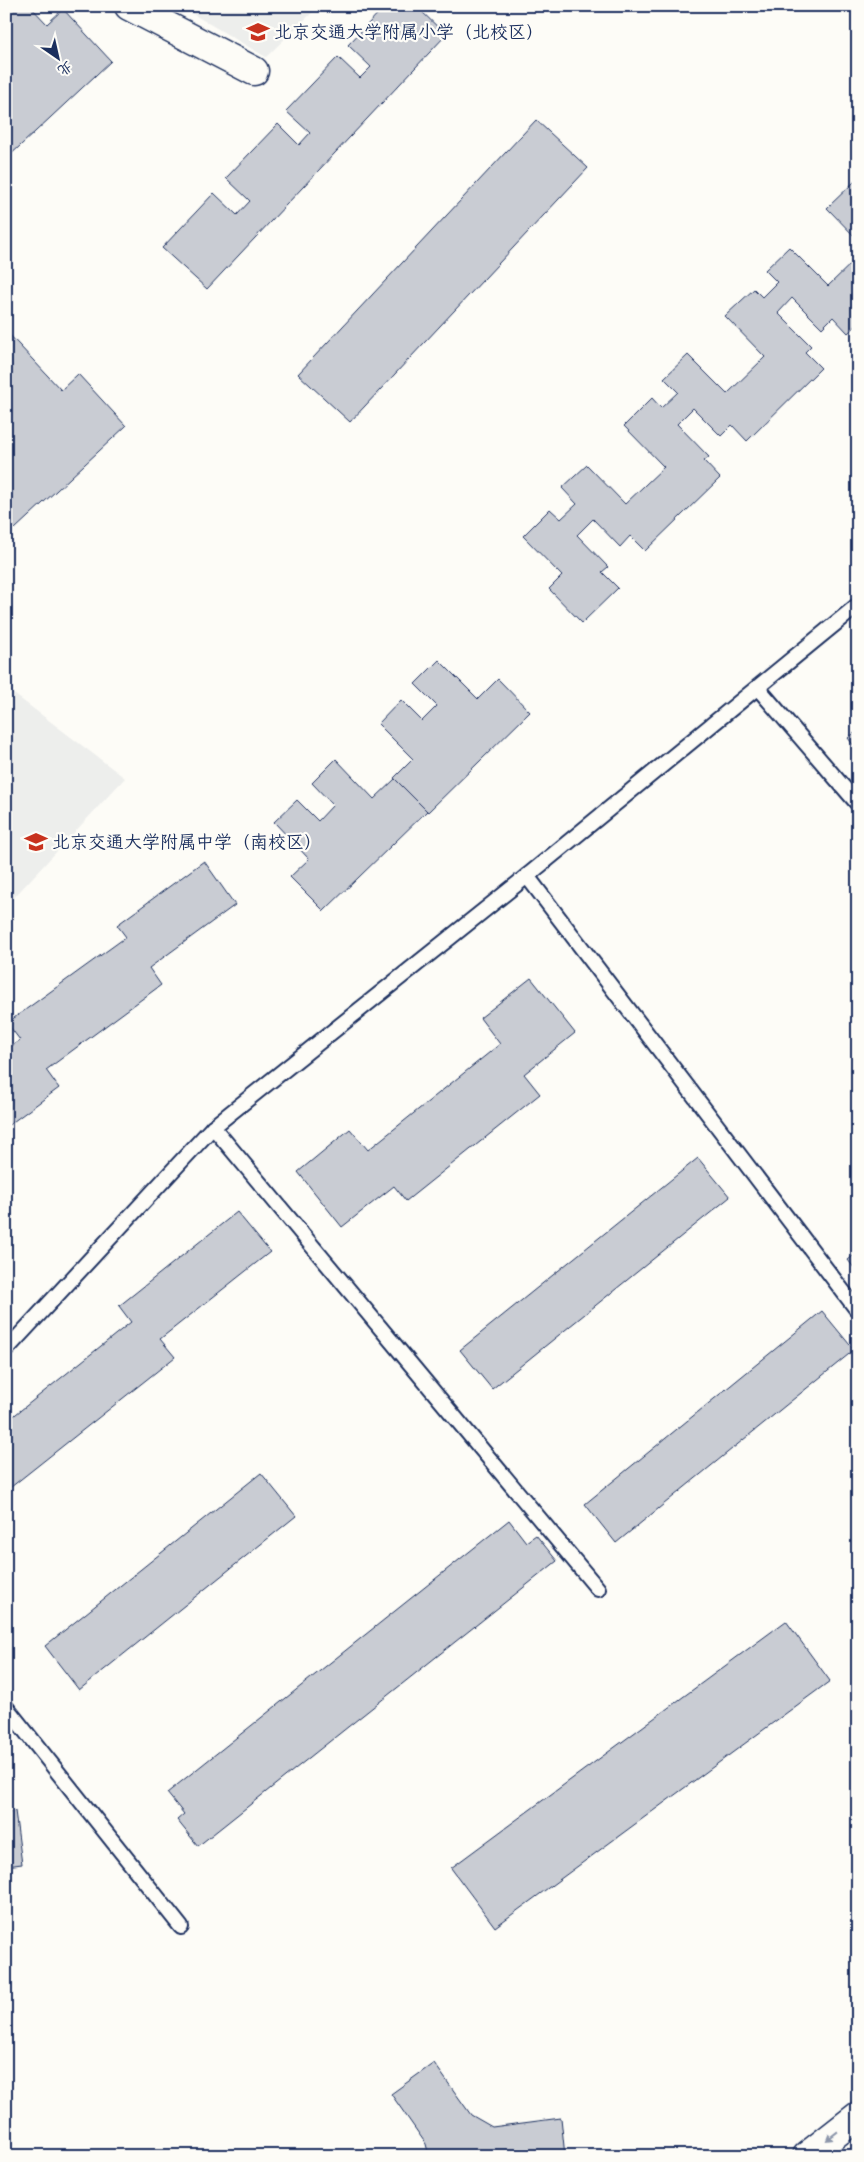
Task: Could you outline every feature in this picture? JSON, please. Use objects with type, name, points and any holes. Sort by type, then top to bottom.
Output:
[{"type":"street","points":[[129,6],[254,71]]},
{"type":"street","points":[[807,2156],[858,2116]]},
{"type":"lane","points":[[6,1350],[212,1127],[527,876],[858,606]]},
{"type":"lane","points":[[758,688],[858,804]]},
{"type":"lane","points":[[527,876],[858,1311]]},
{"type":"lane","points":[[212,1127],[598,1589]]},
{"type":"lane","points":[[6,1707],[181,1927]]},
{"type":"shaded area","name":"北京交通大学附属小学（北校区）","points":[[179,6],[319,6],[266,57]]},
{"type":"shaded area","name":"北京交通大学附属中学（南校区）","points":[[6,688],[125,778],[6,906]]},
{"type":"building","points":[[6,6],[30,6],[47,24],[63,9],[111,61],[6,159]]},
{"type":"building","points":[[385,6],[416,6],[446,35],[207,289],[162,248],[214,193],[237,215],[250,201],[226,178],[278,124],[299,145],[310,133],[286,111],[338,57],[360,78],[371,67],[348,45]]},
{"type":"building","points":[[536,120],[588,168],[350,422],[298,374]]},
{"type":"building","points":[[855,181],[858,184],[858,240],[827,208]]},
{"type":"building","points":[[789,247],[828,286],[858,257],[858,324],[848,333],[833,317],[822,328],[792,298],[778,313],[811,346],[805,352],[821,368],[747,441],[732,425],[721,436],[693,408],[677,424],[709,457],[704,461],[720,478],[645,551],[630,536],[620,547],[593,519],[577,535],[608,567],[602,572],[618,588],[582,623],[549,589],[562,576],[523,536],[550,509],[561,519],[577,504],[562,488],[587,465],[625,504],[664,467],[624,426],[652,398],[661,408],[678,392],[664,378],[688,355],[727,394],[765,357],[725,316],[754,289],[762,297],[777,282],[765,270]]},
{"type":"building","points":[[6,331],[61,390],[78,374],[126,426],[15,529],[6,520]]},
{"type":"building","points":[[439,660],[478,699],[498,679],[530,712],[428,812],[394,778],[413,759],[378,724],[401,700],[422,721],[437,706],[415,684]]},
{"type":"building","points":[[858,730],[858,751],[848,738]]},
{"type":"building","points":[[336,759],[374,799],[395,779],[427,811],[324,911],[290,877],[309,859],[274,822],[297,800],[318,821],[333,805],[312,783]]},
{"type":"building","points":[[204,861],[235,905],[149,968],[161,985],[46,1070],[59,1088],[6,1127],[6,1050],[20,1040],[7,1023],[126,937],[117,925]]},
{"type":"building","points":[[531,978],[575,1033],[524,1074],[540,1094],[406,1201],[394,1186],[342,1227],[298,1172],[350,1129],[368,1150],[500,1044],[480,1018]]},
{"type":"building","points":[[698,1158],[730,1197],[492,1389],[460,1350]]},
{"type":"building","points":[[237,1212],[270,1252],[160,1339],[175,1357],[6,1491],[6,1422],[131,1322],[119,1306]]},
{"type":"building","points":[[858,1252],[858,1273],[848,1260]]},
{"type":"building","points":[[822,1311],[854,1350],[616,1543],[585,1504]]},
{"type":"building","points":[[261,1473],[296,1516],[79,1690],[45,1646]]},
{"type":"building","points":[[509,1520],[526,1542],[536,1535],[557,1561],[198,1846],[177,1820],[184,1814],[167,1793]]},
{"type":"building","points":[[786,1621],[830,1681],[495,1927],[451,1868]]},
{"type":"building","points":[[15,1811],[22,1864],[6,1866],[6,1813]]},
{"type":"building","points":[[434,2063],[471,2115],[492,2127],[561,2118],[565,2156],[429,2156],[426,2144],[391,2094]]},
{"type":"place","name":"北京交通大学附属小学（北校区）","points":[[258,32]]},
{"type":"place","name":"北京交通大学附属中学（南校区）","points":[[36,842]]}]
